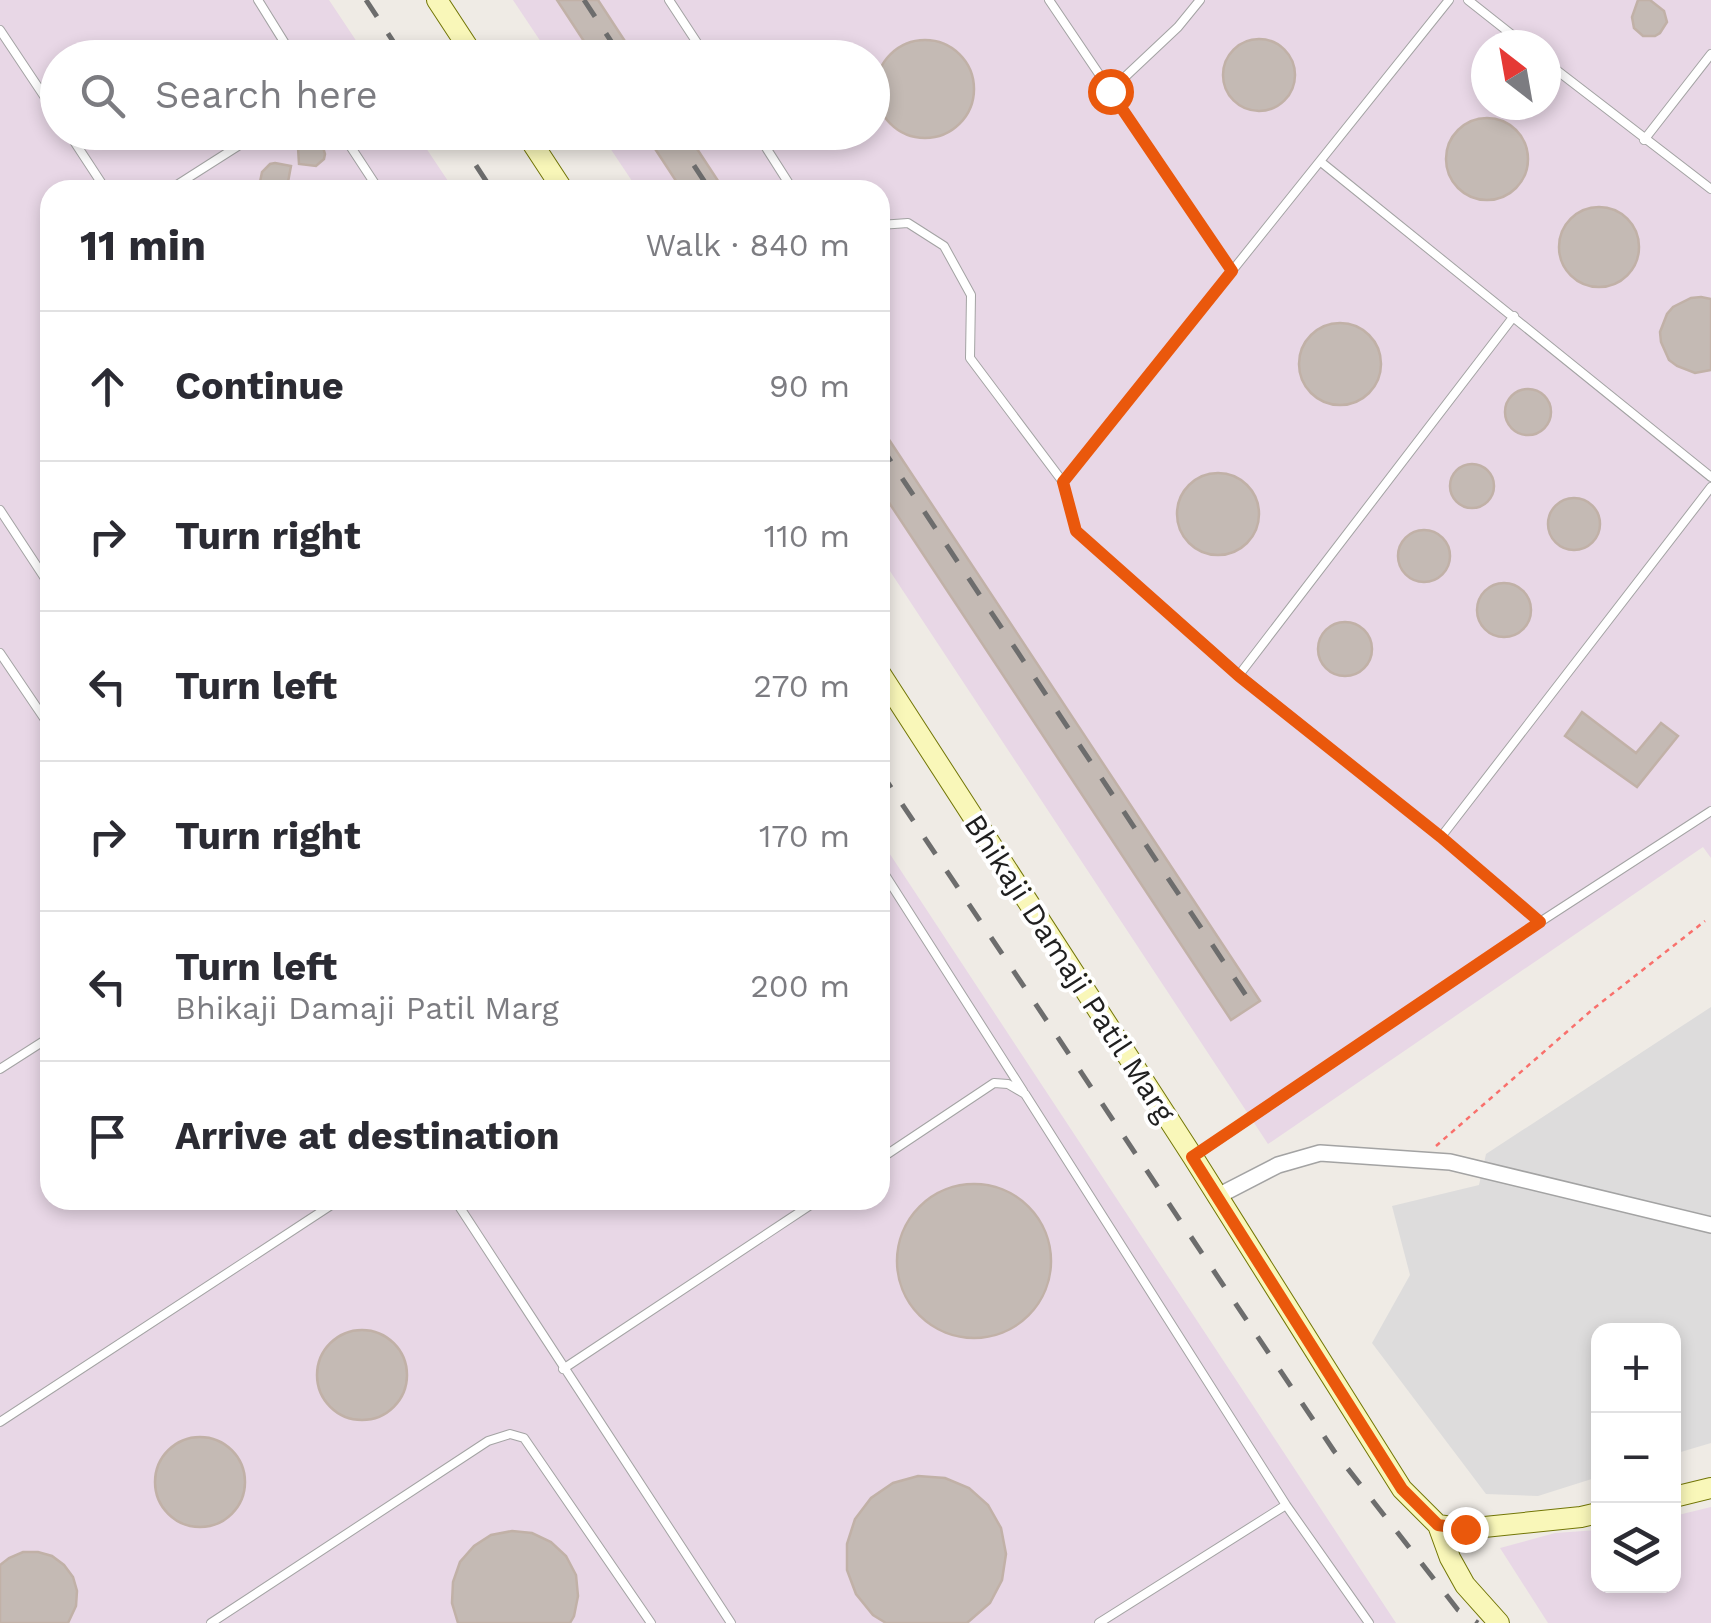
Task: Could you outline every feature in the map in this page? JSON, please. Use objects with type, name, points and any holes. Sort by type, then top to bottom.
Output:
[{"type":"street","points":[[438,0],[464,40]]},
{"type":"street","points":[[537,150],[556,180]]},
{"type":"street","name":"Bhikaji Damaji Patil Marg","points":[[890,689],[1402,1489],[1438,1525]]},
{"type":"street","points":[[1216,1197],[1278,1165],[1320,1153],[1450,1162],[1711,1225]]},
{"type":"street","points":[[1681,1494],[1711,1488]]},
{"type":"street","points":[[1499,1623],[1465,1585],[1438,1525],[1465,1529],[1591,1515]]},
{"type":"lane","points":[[258,0],[283,40]]},
{"type":"lane","points":[[670,0],[696,40]]},
{"type":"lane","points":[[1049,0],[1232,271]]},
{"type":"lane","points":[[1110,91],[1178,27],[1200,0]]},
{"type":"lane","points":[[1063,482],[1449,0]]},
{"type":"lane","points":[[1468,0],[1505,30]]},
{"type":"lane","points":[[0,30],[40,90]]},
{"type":"lane","points":[[1644,140],[1711,54]]},
{"type":"lane","points":[[1561,74],[1711,190]]},
{"type":"lane","points":[[80,150],[99,180]]},
{"type":"lane","points":[[185,180],[232,150]]},
{"type":"lane","points":[[353,150],[372,180]]},
{"type":"lane","points":[[767,150],[787,180]]},
{"type":"lane","points":[[1321,162],[1711,477]]},
{"type":"lane","points":[[890,224],[908,223],[944,246],[970,295],[970,358],[1063,482],[1076,531],[1239,676],[1441,837],[1540,922]]},
{"type":"lane","points":[[1239,676],[1514,316]]},
{"type":"lane","points":[[1441,837],[1711,487]]},
{"type":"lane","points":[[0,510],[40,571]]},
{"type":"lane","points":[[0,653],[40,712]]},
{"type":"lane","points":[[1192,1157],[1711,811]]},
{"type":"lane","points":[[890,883],[1286,1505],[1369,1623]]},
{"type":"lane","points":[[0,1070],[40,1044]]},
{"type":"lane","points":[[890,1152],[994,1083],[1008,1084],[1025,1094]]},
{"type":"lane","points":[[0,1422],[324,1210]]},
{"type":"lane","points":[[461,1210],[731,1623]]},
{"type":"lane","points":[[563,1369],[803,1210]]},
{"type":"lane","points":[[211,1623],[488,1441],[510,1434],[524,1438],[652,1623]]},
{"type":"lane","points":[[1099,1623],[1286,1505]]},
{"type":"path","points":[[1420,1160],[1593,1009],[1706,921]]},
{"type":"shaded area","points":[[0,0],[329,0],[356,40],[40,40],[40,150],[427,150],[447,180],[40,180],[40,1210],[890,1210],[890,854],[1396,1623],[0,1623]]},
{"type":"shaded area","points":[[513,0],[1711,0],[1711,858],[1703,847],[1268,1144],[890,571],[890,180],[631,180],[611,150],[890,150],[890,40],[540,40]]},
{"type":"shaded area","points":[[1711,1007],[1711,1443],[1681,1452],[1681,1323],[1591,1323],[1591,1479],[1538,1496],[1486,1494],[1372,1343],[1410,1275],[1392,1206],[1479,1185],[1486,1154]]},
{"type":"shaded area","points":[[1711,1507],[1711,1623],[1548,1623],[1500,1548],[1555,1533],[1591,1530],[1591,1593],[1681,1593],[1681,1514]]},
{"type":"building","points":[[557,0],[598,0],[624,40],[583,40]]},
{"type":"building","points":[[1638,0],[1650,0],[1664,11],[1667,22],[1655,36],[1643,36],[1634,28],[1632,17]]},
{"type":"building","points":[[1259,39],[1273,41],[1285,49],[1293,61],[1293,89],[1285,101],[1273,109],[1259,111],[1245,109],[1233,101],[1225,89],[1223,75],[1225,61],[1233,49],[1245,41]]},
{"type":"building","points":[[906,43],[944,43],[960,54],[973,79],[971,108],[960,124],[944,135],[915,137],[890,124],[890,54]]},
{"type":"building","points":[[1471,121],[1503,121],[1521,136],[1527,151],[1525,175],[1503,197],[1471,197],[1449,175],[1449,143]]},
{"type":"building","points":[[298,150],[324,150],[324,159],[316,166],[299,164]]},
{"type":"building","points":[[656,150],[698,150],[717,180],[675,180]]},
{"type":"building","points":[[270,164],[291,166],[288,180],[260,180]]},
{"type":"building","points":[[1599,207],[1614,210],[1627,219],[1636,232],[1636,262],[1627,275],[1614,284],[1599,287],[1584,284],[1571,275],[1562,262],[1559,247],[1562,232],[1571,219],[1584,210]]},
{"type":"building","points":[[1701,297],[1711,299],[1711,370],[1695,373],[1669,360],[1660,332],[1673,307]]},
{"type":"building","points":[[1340,323],[1356,326],[1369,335],[1378,348],[1378,380],[1369,393],[1356,402],[1340,405],[1324,402],[1311,393],[1302,380],[1299,364],[1302,348],[1311,335],[1324,326]]},
{"type":"building","points":[[1528,389],[1544,396],[1551,412],[1544,428],[1528,435],[1512,428],[1505,412],[1512,396]]},
{"type":"building","points":[[890,441],[1260,1001],[1231,1020],[890,504]]},
{"type":"building","points":[[1472,464],[1488,470],[1494,486],[1488,502],[1472,508],[1456,502],[1450,486],[1456,470]]},
{"type":"building","points":[[1218,473],[1234,476],[1247,485],[1256,498],[1256,530],[1247,543],[1234,552],[1218,555],[1202,552],[1189,543],[1180,530],[1177,514],[1180,498],[1189,485],[1202,476]]},
{"type":"building","points":[[1574,498],[1593,505],[1600,524],[1593,543],[1574,550],[1555,543],[1548,524],[1555,505]]},
{"type":"building","points":[[1424,530],[1443,537],[1450,556],[1443,575],[1424,582],[1405,575],[1398,556],[1405,537]]},
{"type":"building","points":[[1504,583],[1523,591],[1531,610],[1523,629],[1504,637],[1485,629],[1477,610],[1485,591]]},
{"type":"building","points":[[1345,622],[1364,630],[1372,649],[1364,668],[1345,676],[1326,668],[1318,649],[1326,630]]},
{"type":"building","points":[[1582,712],[1636,753],[1661,723],[1678,736],[1637,787],[1565,736]]},
{"type":"building","points":[[974,1184],[1003,1190],[1028,1207],[1045,1232],[1051,1261],[1045,1290],[1028,1315],[1003,1332],[974,1338],[945,1332],[920,1315],[903,1290],[897,1261],[903,1232],[920,1207],[945,1190]]},
{"type":"building","points":[[362,1330],[379,1333],[394,1343],[404,1358],[404,1392],[394,1407],[379,1417],[362,1420],[345,1417],[330,1407],[320,1392],[317,1375],[320,1358],[330,1343],[345,1333]]},
{"type":"building","points":[[200,1437],[217,1440],[232,1450],[242,1465],[242,1499],[232,1514],[217,1524],[200,1527],[183,1524],[168,1514],[158,1499],[155,1482],[158,1465],[168,1450],[183,1440]]},
{"type":"building","points":[[918,1476],[945,1478],[969,1488],[988,1505],[1001,1528],[1006,1554],[1002,1580],[990,1603],[967,1623],[886,1623],[873,1615],[856,1594],[847,1570],[847,1544],[855,1519],[871,1498],[893,1483]]},
{"type":"building","points":[[532,1533],[551,1542],[566,1556],[576,1575],[578,1596],[570,1623],[458,1623],[452,1603],[453,1582],[460,1562],[491,1535]]},
{"type":"building","points":[[23,1552],[52,1556],[73,1577],[76,1606],[68,1623],[0,1623],[0,1565]]},
{"type":"railway","points":[[366,0],[392,40]]},
{"type":"railway","points":[[584,0],[610,40]]},
{"type":"railway","points":[[466,150],[485,180]]},
{"type":"railway","points":[[684,150],[703,180]]},
{"type":"railway","points":[[890,460],[1253,1006]]},
{"type":"railway","points":[[890,786],[1334,1451],[1458,1610],[1478,1623]]},
{"type":"route","points":[[1110,91],[1232,271],[1063,482],[1076,531],[1239,676],[1441,837],[1540,922],[1192,1157],[1402,1489],[1438,1525],[1465,1529]]}]
